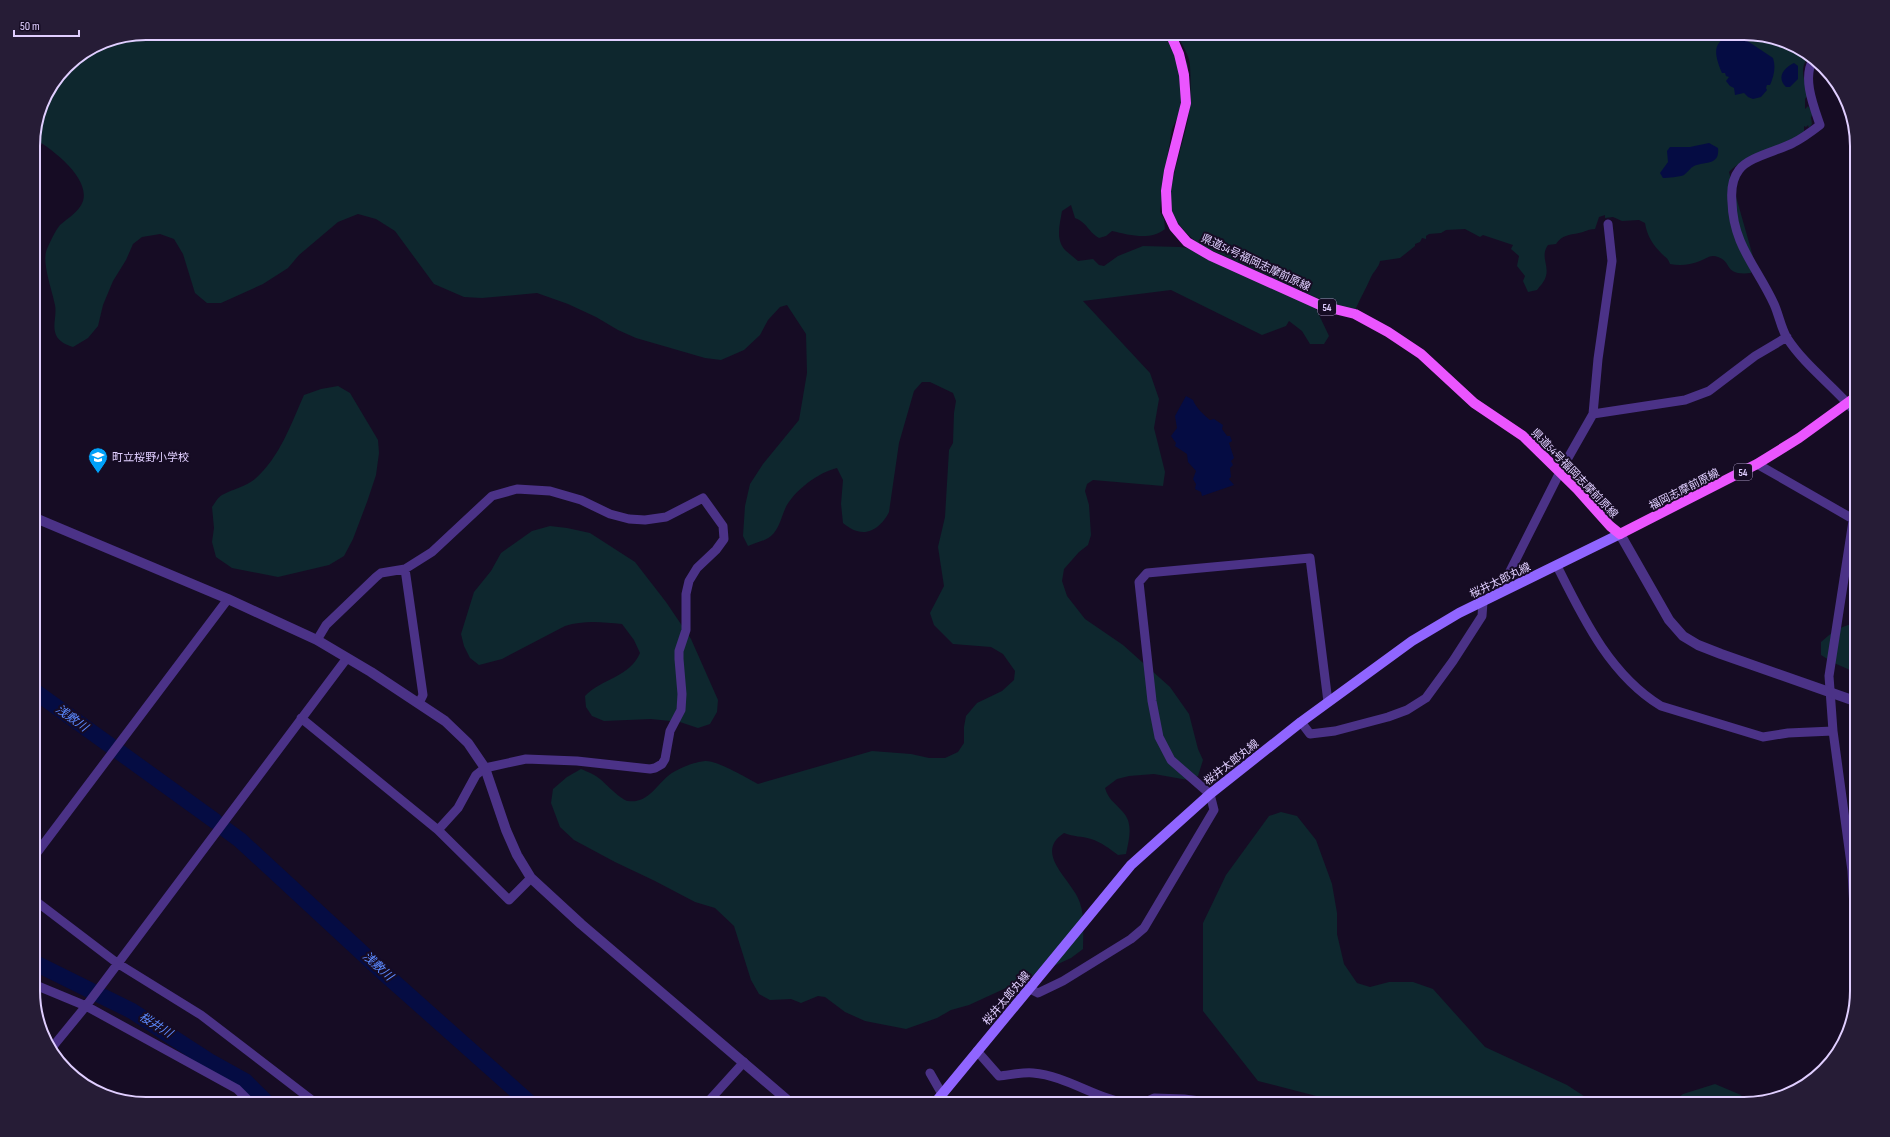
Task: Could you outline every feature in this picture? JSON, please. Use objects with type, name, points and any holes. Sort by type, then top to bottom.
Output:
[{"type":"main road","name":"県道54号福岡志摩前原線","points":[[1173,40],[1179,54],[1184,75],[1186,103],[1169,171],[1166,191],[1167,212],[1174,228],[1187,242],[1211,256],[1322,306],[1355,314],[1388,332],[1422,354],[1474,403],[1523,436],[1560,472],[1610,526],[1620,534]]},
{"type":"main road","name":"福岡志摩前原線","points":[[1620,534],[1757,464],[1799,438],[1848,403]]},
{"type":"main road","name":"桜井太郎丸線","points":[[939,1097],[1131,865],[1210,794],[1301,722],[1412,641],[1449,619],[1620,534]]},
{"type":"street","points":[[1811,64],[1808,77],[1815,110],[1820,125],[1808,135],[1792,144],[1746,163],[1739,170],[1734,179],[1731,190],[1732,218],[1742,249],[1774,304],[1787,338],[1810,365],[1850,405]]},
{"type":"street","points":[[1504,591],[1502,587],[1560,472],[1593,414],[1598,359],[1612,261],[1608,224]]},
{"type":"street","points":[[1593,414],[1685,400],[1709,391],[1755,356],[1787,338]]},
{"type":"street","points":[[1757,464],[1850,517]]},
{"type":"street","points":[[317,640],[326,624],[376,577],[381,573],[405,569],[432,552],[492,496],[518,489],[550,490],[581,500],[610,514],[629,519],[646,520],[666,517],[703,498],[723,526],[724,538],[721,544],[697,568],[689,581],[686,594],[686,630],[679,651],[682,694],[681,710],[670,731],[665,759],[662,764],[650,769],[577,761],[526,759],[485,768],[476,775],[458,808],[438,830]]},
{"type":"street","points":[[40,520],[228,599],[317,640],[419,703],[445,721],[468,743],[485,768],[506,830],[517,855],[531,878],[581,924],[784,1097]]},
{"type":"street","points":[[1620,534],[1669,620],[1683,636],[1698,645],[1721,654],[1850,701]]},
{"type":"street","points":[[1850,539],[1829,676],[1833,732],[1850,856]]},
{"type":"street","points":[[1030,988],[1038,993],[1063,981],[1130,939],[1144,928],[1214,810],[1210,794],[1170,760],[1159,737],[1152,701],[1139,582],[1147,574],[1310,558],[1328,702]]},
{"type":"street","points":[[1557,566],[1601,647],[1632,683],[1648,698],[1661,706],[1763,737],[1788,733],[1833,732]]},
{"type":"street","points":[[405,569],[422,695],[419,703]]},
{"type":"street","points":[[40,849],[228,599]]},
{"type":"street","points":[[1301,722],[1310,734],[1334,731],[1388,717],[1407,710],[1426,698],[1453,661],[1482,616],[1483,602]]},
{"type":"street","points":[[55,1044],[86,1006],[347,658]]},
{"type":"street","points":[[301,718],[438,830],[509,900],[531,878]]},
{"type":"street","points":[[40,905],[118,963],[201,1015],[308,1097]]},
{"type":"street","points":[[40,987],[86,1006],[237,1089],[245,1097]]},
{"type":"street","points":[[977,1051],[999,1076],[1032,1073],[1052,1077],[1105,1097]]},
{"type":"street","points":[[712,1097],[744,1062]]},
{"type":"street","points":[[930,1073],[936,1097]]},
{"type":"shaded area","points":[[1177,40],[1188,65],[1188,79],[1182,96],[1179,114],[1172,129],[1167,159],[1172,175],[1161,202],[1160,212],[1164,219],[1165,229],[1159,233],[1147,236],[1112,231],[1106,236],[1099,238],[1092,233],[1083,222],[1075,218],[1071,205],[1062,211],[1059,236],[1062,246],[1078,261],[1093,259],[1099,265],[1104,266],[1118,256],[1143,246],[1194,249],[1311,298],[1329,336],[1324,344],[1310,344],[1302,331],[1289,321],[1286,326],[1262,335],[1171,290],[1083,301],[1150,373],[1159,399],[1154,428],[1165,472],[1163,486],[1093,480],[1087,484],[1085,491],[1089,505],[1091,535],[1088,545],[1079,552],[1064,569],[1062,581],[1067,596],[1085,619],[1123,645],[1170,687],[1189,714],[1198,749],[1203,760],[1198,776],[1188,780],[1154,774],[1129,776],[1117,779],[1105,788],[1110,798],[1126,816],[1128,821],[1130,831],[1126,854],[1118,855],[1095,840],[1064,833],[1055,841],[1052,850],[1053,859],[1076,895],[1083,914],[1083,949],[1071,958],[969,1005],[951,1010],[937,1018],[906,1029],[865,1021],[845,1012],[825,997],[818,996],[801,1003],[791,999],[770,1000],[759,994],[751,980],[734,926],[715,908],[695,902],[574,840],[560,827],[551,803],[553,789],[567,777],[581,769],[598,777],[625,800],[635,801],[646,797],[668,776],[676,771],[685,766],[705,761],[716,763],[758,784],[872,751],[911,754],[929,758],[945,758],[958,752],[964,743],[966,716],[977,703],[1002,691],[1014,680],[1015,671],[1003,654],[991,647],[953,644],[934,625],[930,613],[944,586],[938,547],[945,517],[949,450],[953,443],[956,401],[953,393],[930,382],[922,382],[914,391],[899,443],[889,512],[876,528],[867,532],[862,532],[853,530],[843,523],[841,504],[843,480],[837,468],[822,474],[800,489],[789,502],[774,533],[766,539],[748,546],[743,536],[745,506],[750,484],[763,464],[799,420],[807,373],[806,334],[787,305],[780,307],[768,320],[760,335],[744,350],[721,360],[705,358],[636,338],[568,304],[537,293],[482,298],[464,297],[434,284],[395,231],[376,219],[358,214],[338,222],[299,255],[288,268],[263,284],[221,303],[207,303],[195,293],[183,254],[174,239],[160,234],[142,237],[133,244],[126,260],[113,281],[103,305],[98,326],[88,338],[73,347],[59,340],[56,335],[54,324],[55,305],[45,261],[47,249],[54,233],[60,225],[76,212],[83,201],[84,192],[81,182],[75,173],[59,156],[41,143],[40,139],[42,125],[48,105],[54,93],[66,76],[76,66],[93,54],[105,48],[132,41]]},
{"type":"shaded area","points":[[1180,40],[1758,41],[1785,48],[1806,60],[1803,70],[1808,95],[1805,99],[1805,109],[1808,106],[1813,114],[1811,117],[1812,124],[1809,128],[1808,125],[1806,127],[1804,126],[1804,134],[1753,156],[1729,172],[1754,260],[1751,273],[1732,271],[1723,259],[1715,256],[1710,256],[1689,264],[1670,264],[1668,259],[1653,244],[1647,232],[1645,223],[1639,220],[1622,221],[1613,217],[1605,218],[1605,215],[1599,217],[1595,229],[1566,236],[1556,244],[1548,245],[1545,253],[1547,272],[1545,278],[1537,290],[1528,292],[1523,281],[1525,276],[1517,266],[1519,256],[1511,249],[1513,245],[1483,235],[1480,237],[1465,229],[1446,230],[1441,233],[1429,234],[1426,236],[1426,239],[1422,238],[1420,242],[1415,244],[1415,246],[1400,258],[1380,261],[1355,311],[1317,298],[1200,245],[1179,225],[1171,210],[1170,202],[1171,190],[1189,112],[1191,83],[1190,62]]},
{"type":"shaded area","points":[[1746,40],[1773,58],[1773,78],[1770,85],[1767,85],[1767,90],[1761,97],[1753,99],[1744,93],[1735,95],[1734,88],[1726,81],[1729,77],[1726,76],[1725,73],[1722,73],[1716,55],[1716,50],[1721,41]]},
{"type":"shaded area","points":[[1794,63],[1798,66],[1798,79],[1790,87],[1786,87],[1782,80],[1782,73],[1787,67]]},
{"type":"shaded area","points":[[1709,143],[1718,148],[1718,154],[1714,160],[1694,166],[1682,176],[1663,178],[1660,173],[1668,162],[1667,151],[1670,147],[1690,147]]},
{"type":"shaded area","points":[[338,386],[350,393],[378,440],[379,453],[376,475],[367,502],[353,539],[344,556],[329,565],[278,577],[232,568],[216,557],[212,542],[214,528],[212,507],[221,496],[251,482],[264,470],[284,440],[304,395],[321,389]]},
{"type":"shaded area","points":[[1186,396],[1193,400],[1198,409],[1210,420],[1214,419],[1223,425],[1222,429],[1227,436],[1230,436],[1232,441],[1229,443],[1234,458],[1231,461],[1233,465],[1230,468],[1231,477],[1229,479],[1234,485],[1202,496],[1201,492],[1195,489],[1196,484],[1193,479],[1196,471],[1188,462],[1187,454],[1175,446],[1176,443],[1171,436],[1177,428],[1175,416]]},
{"type":"shaded area","points":[[550,526],[590,533],[635,562],[666,602],[691,639],[718,700],[717,712],[710,724],[698,728],[680,722],[651,719],[604,721],[592,716],[586,707],[585,696],[599,685],[622,673],[635,661],[640,653],[634,640],[622,624],[593,622],[572,624],[565,626],[502,659],[479,665],[470,658],[464,646],[461,634],[474,592],[491,571],[501,553],[532,531]]},
{"type":"shaded area","points":[[1850,625],[1850,670],[1821,655],[1821,642],[1835,630]]},
{"type":"shaded area","points":[[1281,812],[1297,816],[1316,840],[1332,884],[1337,913],[1337,934],[1344,964],[1357,983],[1370,987],[1389,982],[1413,982],[1433,989],[1485,1047],[1567,1085],[1585,1097],[1320,1097],[1258,1081],[1203,1011],[1203,923],[1226,875],[1269,816]]},
{"type":"shaded area","points":[[1715,1084],[1742,1097],[1679,1097],[1683,1094]]},
{"type":"waterway","name":"浅敷川","points":[[40,695],[111,746]]},
{"type":"waterway","name":"浅敷川","points":[[118,751],[215,821]]},
{"type":"waterway","name":"浅敷川","points":[[225,829],[240,840],[385,974],[523,1097]]},
{"type":"waterway","name":"桜井川","points":[[40,965],[132,1011],[209,1061],[245,1081],[261,1097]]},
{"type":"place","name":"町立桜野小学校","points":[[98,474]]}]
